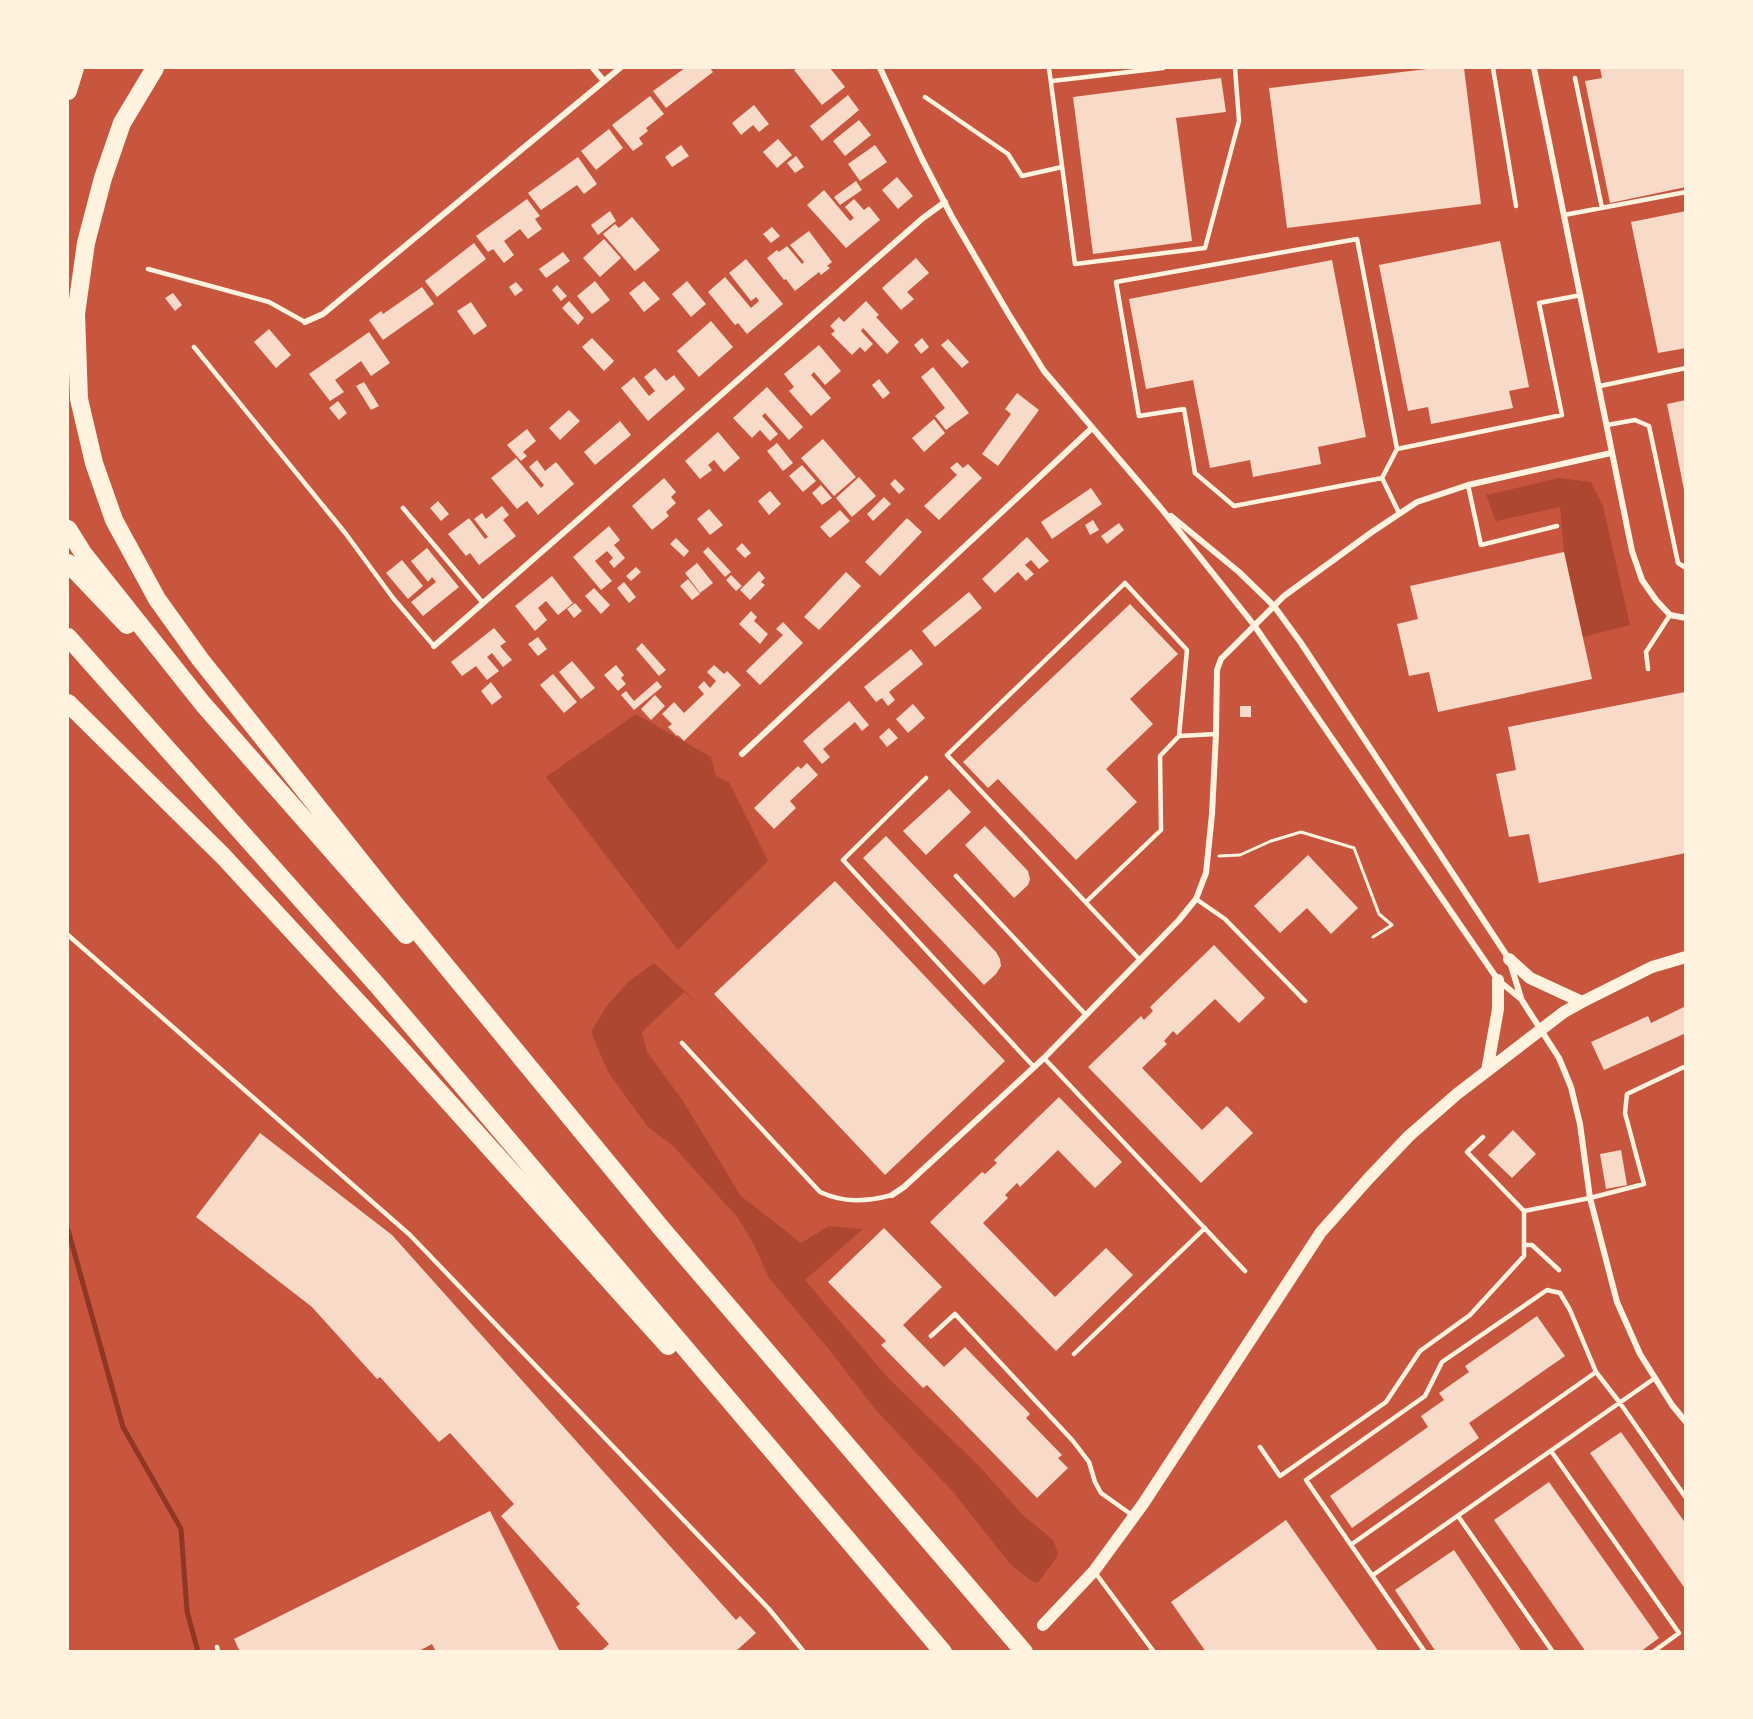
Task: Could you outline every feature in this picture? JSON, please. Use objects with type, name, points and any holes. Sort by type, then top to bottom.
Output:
[{"type":"highway","points":[[68,92],[75,68]]},
{"type":"highway","points":[[155,68],[122,123],[103,177],[86,243],[76,314],[79,399],[94,463],[114,520],[157,599],[200,659],[391,899],[662,1229]]},
{"type":"highway","points":[[68,529],[83,553],[203,704]]},
{"type":"highway","points":[[68,563],[203,704],[662,1229],[1024,1652]]},
{"type":"highway","points":[[68,637],[377,985],[942,1652]]},
{"type":"highway","points":[[70,707],[223,856],[376,1021],[942,1652]]},
{"type":"main road","points":[[1043,1625],[1094,1571],[1134,1516],[1321,1232],[1409,1136],[1487,1071],[1564,1012],[1652,967],[1686,957]]},
{"type":"main road","points":[[1509,959],[1530,978],[1582,1002]]},
{"type":"main road","points":[[1487,1071],[1498,1009],[1498,980]]},
{"type":"street","points":[[594,68],[604,81]]},
{"type":"street","points":[[304,321],[323,314],[620,68]]},
{"type":"street","points":[[880,68],[922,159],[945,202],[1044,371],[1160,507],[1254,626],[1498,980],[1521,999]]},
{"type":"street","points":[[1534,68],[1632,551],[1642,580],[1670,615],[1686,618]]},
{"type":"street","points":[[434,645],[923,218],[945,202]]},
{"type":"street","points":[[742,754],[1092,428]]},
{"type":"street","points":[[892,1195],[904,1187],[1044,1058],[1179,920],[1196,899],[1206,873],[1209,856],[1217,670],[1221,659],[1284,596],[1417,502],[1468,485],[1611,453]]},
{"type":"street","points":[[1160,507],[1239,572],[1274,606],[1301,643],[1509,959],[1521,999],[1559,1058],[1571,1087],[1580,1124],[1590,1198],[1617,1302],[1635,1344],[1655,1378],[1686,1422]]},
{"type":"lane","points":[[1049,68],[1075,264],[1205,248],[1239,121],[1235,68]]},
{"type":"lane","points":[[1052,81],[1163,68]]},
{"type":"lane","points":[[1493,68],[1516,206]]},
{"type":"lane","points":[[1575,78],[1602,208]]},
{"type":"lane","points":[[925,97],[1008,154],[1022,176],[1062,167]]},
{"type":"lane","points":[[1564,215],[1686,192]]},
{"type":"lane","points":[[1357,239],[1397,449],[1382,478],[1234,506],[1195,473],[1184,409],[1139,416],[1116,282],[1357,239]]},
{"type":"lane","points":[[148,269],[269,302],[304,321]]},
{"type":"lane","points":[[1397,449],[1562,415],[1539,303],[1581,294]]},
{"type":"lane","points":[[194,347],[346,534],[393,598],[434,645]]},
{"type":"lane","points":[[1600,386],[1686,368]]},
{"type":"lane","points":[[1607,424],[1635,420],[1649,426],[1678,563],[1686,568]]},
{"type":"lane","points":[[1382,478],[1399,513]]},
{"type":"lane","points":[[1468,485],[1481,545],[1557,526]]},
{"type":"lane","points":[[403,508],[483,603]]},
{"type":"lane","points":[[1086,902],[1161,830],[1160,756],[1179,736],[1187,650],[1125,583],[946,755],[1140,960]]},
{"type":"lane","points":[[1648,669],[1646,652],[1670,615]]},
{"type":"lane","points":[[1179,736],[1216,734]]},
{"type":"lane","points":[[926,778],[843,860],[1034,1067]]},
{"type":"lane","points":[[956,876],[1086,1015]]},
{"type":"lane","points":[[1196,899],[1225,919],[1305,1001]]},
{"type":"lane","points":[[68,934],[410,1235],[770,1609],[804,1652]]},
{"type":"lane","points":[[682,1043],[820,1192],[834,1198],[848,1200],[874,1200],[892,1195]]},
{"type":"lane","points":[[1044,1058],[1245,1271]]},
{"type":"lane","points":[[1524,1211],[1590,1198],[1644,1184],[1625,1113],[1628,1094],[1686,1066]]},
{"type":"lane","points":[[1260,1448],[1280,1476],[1386,1402],[1420,1351],[1470,1315],[1524,1256],[1524,1211],[1467,1152],[1483,1137]]},
{"type":"lane","points":[[1074,1354],[1205,1228]]},
{"type":"lane","points":[[1524,1245],[1532,1245],[1559,1270]]},
{"type":"lane","points":[[1425,1652],[1306,1480],[1425,1396],[1442,1362],[1547,1290],[1560,1293],[1570,1310],[1596,1372],[1686,1498]]},
{"type":"lane","points":[[931,1336],[955,1314],[1073,1440],[1089,1461],[1101,1493],[1134,1516]]},
{"type":"lane","points":[[1352,1545],[1596,1372]]},
{"type":"lane","points":[[1373,1575],[1655,1378]]},
{"type":"lane","points":[[1551,1451],[1679,1633],[1653,1652]]},
{"type":"lane","points":[[1458,1516],[1553,1652]]},
{"type":"lane","points":[[1094,1571],[1154,1652]]},
{"type":"path","points":[[1209,856],[1240,855],[1271,841],[1301,832],[1354,848],[1379,914],[1392,925],[1373,937]]},
{"type":"shaded area","points":[[1559,478],[1591,482],[1603,506],[1630,625],[1583,637],[1564,552],[1560,507],[1496,521],[1486,495]]},
{"type":"shaded area","points":[[636,714],[711,757],[716,776],[729,782],[768,861],[678,950],[546,777]]},
{"type":"shaded area","points":[[654,963],[700,1005],[684,992],[642,1032],[647,1052],[681,1098],[741,1196],[801,1243],[829,1226],[863,1229],[805,1280],[888,1378],[979,1466],[1022,1514],[1054,1541],[1058,1555],[1038,1583],[1030,1580],[1010,1564],[954,1493],[875,1409],[769,1278],[754,1245],[738,1218],[673,1146],[648,1127],[608,1072],[591,1032],[606,1007],[628,982]]},
{"type":"building","points":[[685,68],[710,68],[713,72],[666,108],[653,91]]},
{"type":"building","points":[[830,68],[845,87],[822,105],[794,70]]},
{"type":"building","points":[[1435,68],[1464,68],[1481,204],[1287,228],[1269,88]]},
{"type":"building","points":[[1600,68],[1686,68],[1686,187],[1610,203],[1585,81],[1602,78]]},
{"type":"building","points":[[1221,78],[1226,112],[1176,118],[1192,241],[1093,254],[1073,97]]},
{"type":"building","points":[[848,95],[859,110],[822,141],[810,126]]},
{"type":"building","points":[[650,96],[664,114],[646,128],[648,131],[639,138],[643,144],[633,151],[612,125]]},
{"type":"building","points":[[754,105],[769,124],[759,132],[753,125],[741,135],[732,123]]},
{"type":"building","points":[[859,120],[871,135],[845,156],[833,141]]},
{"type":"building","points":[[609,129],[623,148],[596,170],[581,151]]},
{"type":"building","points":[[778,139],[792,155],[777,168],[763,152]]},
{"type":"building","points":[[681,145],[689,156],[672,167],[665,157]]},
{"type":"building","points":[[875,145],[887,162],[860,181],[848,164]]},
{"type":"building","points":[[796,156],[804,167],[795,173],[787,163]]},
{"type":"building","points":[[578,157],[597,184],[584,194],[577,185],[541,210],[528,193]]},
{"type":"building","points":[[897,177],[913,196],[898,209],[882,190]]},
{"type":"building","points":[[856,181],[862,190],[840,205],[834,197]]},
{"type":"building","points":[[824,190],[850,221],[854,218],[845,207],[854,199],[864,210],[869,206],[880,220],[846,248],[807,205]]},
{"type":"building","points":[[527,199],[540,216],[535,219],[542,229],[528,239],[520,229],[504,241],[514,255],[504,263],[493,249],[488,252],[476,236]]},
{"type":"building","points":[[610,211],[616,221],[598,235],[591,225]]},
{"type":"building","points":[[1686,211],[1686,348],[1658,353],[1631,222]]},
{"type":"building","points":[[632,217],[660,250],[635,271],[603,234],[615,224],[619,228]]},
{"type":"building","points":[[772,227],[780,236],[771,243],[763,234]]},
{"type":"building","points":[[809,231],[832,262],[827,266],[830,268],[821,275],[819,272],[795,291],[767,258],[787,246],[802,264],[804,262],[790,245]]},
{"type":"building","points":[[604,239],[621,258],[600,277],[583,258]]},
{"type":"building","points":[[1500,241],[1529,387],[1509,391],[1513,408],[1431,424],[1428,407],[1408,411],[1379,265]]},
{"type":"building","points":[[474,243],[486,259],[437,297],[425,281]]},
{"type":"building","points":[[563,252],[570,261],[546,278],[539,269]]},
{"type":"building","points":[[916,258],[929,273],[907,292],[914,299],[901,310],[882,288]]},
{"type":"building","points":[[746,259],[783,304],[747,334],[738,323],[735,325],[708,292],[725,277],[751,308],[759,301],[756,297],[751,301],[729,273]]},
{"type":"building","points":[[1332,260],[1366,437],[1318,447],[1321,464],[1253,477],[1250,460],[1210,468],[1193,380],[1146,389],[1129,299]]},
{"type":"building","points":[[595,281],[610,300],[592,314],[577,296]]},
{"type":"building","points":[[644,281],[660,299],[644,312],[629,293]]},
{"type":"building","points":[[687,281],[706,304],[691,317],[672,294]]},
{"type":"building","points":[[516,282],[523,290],[515,296],[509,287]]},
{"type":"building","points":[[557,285],[567,296],[561,301],[552,290]]},
{"type":"building","points":[[422,287],[434,304],[383,340],[369,320],[381,311],[383,314]]},
{"type":"building","points":[[173,293],[182,305],[175,311],[165,298]]},
{"type":"building","points":[[569,301],[584,318],[578,325],[562,308]]},
{"type":"building","points":[[866,301],[879,315],[876,317],[899,342],[887,354],[863,328],[861,331],[873,344],[865,352],[860,347],[852,355],[831,334],[835,331],[830,326],[839,317],[844,322]]},
{"type":"building","points":[[471,302],[487,326],[474,335],[457,311]]},
{"type":"building","points":[[711,321],[733,347],[699,377],[677,351]]},
{"type":"building","points":[[269,329],[291,355],[276,368],[254,342]]},
{"type":"building","points":[[369,332],[390,363],[371,376],[361,361],[335,380],[344,392],[330,401],[309,374]]},
{"type":"building","points":[[592,338],[614,361],[604,371],[582,347]]},
{"type":"building","points":[[922,338],[929,347],[921,354],[914,345]]},
{"type":"building","points":[[948,339],[969,362],[962,368],[941,345]]},
{"type":"building","points":[[819,345],[841,371],[825,385],[814,372],[811,375],[831,398],[811,416],[789,391],[794,387],[784,374]]},
{"type":"building","points":[[933,367],[969,413],[946,430],[935,416],[945,408],[921,377]]},
{"type":"building","points":[[655,368],[666,381],[674,375],[685,389],[648,421],[621,388],[634,377],[649,396],[655,391],[644,377]]},
{"type":"building","points":[[879,379],[890,393],[883,399],[872,385]]},
{"type":"building","points":[[364,382],[379,406],[371,410],[356,386]]},
{"type":"building","points":[[767,387],[803,427],[789,440],[765,413],[762,416],[778,434],[770,441],[760,430],[752,438],[733,418]]},
{"type":"building","points":[[1017,393],[1039,410],[998,466],[982,454],[1011,414],[1005,409]]},
{"type":"building","points":[[1686,400],[1686,490],[1684,490],[1667,404]]},
{"type":"building","points":[[338,401],[347,413],[339,420],[329,408]]},
{"type":"building","points":[[569,410],[580,421],[560,440],[549,428]]},
{"type":"building","points":[[934,419],[945,433],[924,452],[912,438]]},
{"type":"building","points":[[620,421],[631,435],[595,465],[584,452]]},
{"type":"building","points":[[527,429],[536,441],[523,452],[527,456],[521,461],[507,445]]},
{"type":"building","points":[[718,432],[740,458],[724,472],[714,460],[708,465],[712,470],[700,479],[685,461]]},
{"type":"building","points":[[823,439],[856,477],[834,496],[801,458]]},
{"type":"building","points":[[777,443],[793,463],[783,471],[767,451]]},
{"type":"building","points":[[516,458],[541,488],[544,485],[529,467],[537,460],[545,471],[556,462],[574,484],[538,515],[527,501],[517,509],[491,478]]},
{"type":"building","points":[[957,462],[963,468],[968,464],[982,478],[939,520],[924,506],[957,475],[950,468]]},
{"type":"building","points":[[802,465],[816,481],[803,492],[789,476]]},
{"type":"building","points":[[859,477],[876,496],[852,517],[836,498]]},
{"type":"building","points":[[664,478],[676,492],[671,497],[676,503],[666,512],[669,516],[652,530],[632,506]]},
{"type":"building","points":[[895,479],[905,489],[899,494],[890,484]]},
{"type":"building","points":[[821,485],[832,498],[822,505],[812,493]]},
{"type":"building","points":[[1091,488],[1102,504],[1052,539],[1041,522]]},
{"type":"building","points":[[770,491],[781,504],[769,515],[758,501]]},
{"type":"building","points":[[884,497],[891,504],[873,521],[867,514]]},
{"type":"building","points":[[438,501],[449,514],[441,521],[430,508]]},
{"type":"building","points":[[502,506],[509,515],[503,520],[516,536],[479,565],[470,553],[466,556],[448,534],[469,518],[485,539],[488,537],[474,519],[482,513],[486,519]]},
{"type":"building","points":[[709,509],[723,525],[710,535],[697,519]]},
{"type":"building","points":[[840,510],[850,521],[830,538],[820,527]]},
{"type":"building","points":[[907,518],[922,532],[880,576],[865,562]]},
{"type":"building","points":[[1093,520],[1099,530],[1090,535],[1085,525]]},
{"type":"building","points":[[1119,523],[1124,530],[1107,544],[1101,536]]},
{"type":"building","points":[[609,526],[620,540],[614,545],[625,558],[614,568],[609,562],[613,558],[607,551],[595,561],[612,581],[601,590],[573,557]]},
{"type":"building","points":[[1027,537],[1049,561],[1039,569],[1031,560],[1025,565],[1034,574],[1026,581],[1018,572],[995,593],[982,579]]},
{"type":"building","points":[[676,538],[689,551],[684,557],[670,544]]},
{"type":"building","points":[[742,543],[751,553],[745,558],[736,549]]},
{"type":"building","points":[[708,547],[731,572],[725,577],[703,552]]},
{"type":"building","points":[[427,548],[459,587],[423,616],[411,602],[436,582],[432,577],[428,582],[411,561]]},
{"type":"building","points":[[1564,552],[1592,679],[1438,712],[1429,672],[1409,676],[1397,624],[1418,619],[1410,586]]},
{"type":"building","points":[[402,560],[423,586],[408,599],[386,573]]},
{"type":"building","points":[[697,563],[713,583],[700,593],[685,573]]},
{"type":"building","points":[[636,567],[641,572],[631,581],[626,576]]},
{"type":"building","points":[[759,571],[765,578],[761,582],[765,585],[750,600],[740,590]]},
{"type":"building","points":[[846,572],[861,586],[819,630],[804,617]]},
{"type":"building","points":[[731,575],[742,586],[736,591],[726,580]]},
{"type":"building","points":[[552,576],[573,603],[558,615],[546,601],[538,608],[547,620],[535,631],[515,606]]},
{"type":"building","points":[[688,579],[700,594],[692,600],[680,586]]},
{"type":"building","points":[[624,582],[636,597],[629,603],[617,588]]},
{"type":"building","points":[[594,588],[610,605],[601,614],[585,596]]},
{"type":"building","points":[[969,592],[982,608],[935,647],[922,631]]},
{"type":"building","points":[[575,603],[582,611],[574,618],[567,609]]},
{"type":"building","points":[[1130,604],[1178,654],[1130,699],[1153,724],[1106,769],[1137,802],[1076,860],[998,779],[988,788],[963,762]]},
{"type":"building","points":[[751,611],[757,617],[754,621],[768,634],[760,644],[739,624]]},
{"type":"building","points":[[783,622],[803,643],[760,685],[746,671],[783,635],[776,629]]},
{"type":"building","points":[[494,628],[506,642],[500,646],[512,660],[503,667],[492,653],[487,657],[499,671],[487,680],[476,666],[462,676],[451,662]]},
{"type":"building","points":[[538,637],[547,649],[538,656],[528,644]]},
{"type":"building","points":[[642,643],[666,670],[659,676],[636,649]]},
{"type":"building","points":[[911,649],[923,664],[889,692],[895,700],[888,706],[882,698],[876,702],[864,687]]},
{"type":"building","points":[[572,661],[595,688],[581,699],[559,672]]},
{"type":"building","points":[[616,665],[624,675],[621,678],[626,684],[618,691],[604,675]]},
{"type":"building","points":[[714,665],[724,674],[727,671],[741,685],[684,741],[668,727],[672,724],[662,714],[674,702],[684,713],[704,694],[698,687],[704,681],[710,688],[716,681],[707,672]]},
{"type":"building","points":[[553,674],[577,702],[564,713],[540,685]]},
{"type":"building","points":[[657,681],[662,687],[634,710],[621,695],[626,691],[634,701]]},
{"type":"building","points":[[491,682],[502,697],[492,705],[481,691]]},
{"type":"building","points":[[1685,692],[1686,853],[1539,883],[1529,834],[1509,837],[1496,774],[1516,770],[1508,727]]},
{"type":"building","points":[[655,695],[665,706],[651,720],[641,709]]},
{"type":"building","points":[[849,701],[869,725],[862,731],[855,722],[823,749],[830,757],[822,764],[803,741]]},
{"type":"building","points":[[913,704],[925,718],[908,733],[896,719]]},
{"type":"building","points":[[1240,706],[1251,706],[1251,717],[1240,717]]},
{"type":"building","points":[[889,728],[898,738],[887,747],[879,737]]},
{"type":"building","points":[[807,763],[818,775],[790,801],[796,808],[774,829],[754,808],[798,766],[801,769]]},
{"type":"building","points":[[949,789],[971,812],[926,855],[903,831]]},
{"type":"building","points":[[985,826],[1028,871],[1030,879],[1028,885],[1014,898],[965,845]]},
{"type":"building","points":[[886,836],[996,952],[1001,966],[984,985],[863,858]]},
{"type":"building","points":[[1308,855],[1358,908],[1331,934],[1307,908],[1280,933],[1254,906]]},
{"type":"building","points":[[835,881],[1005,1061],[885,1175],[714,994]]},
{"type":"building","points":[[1214,945],[1265,998],[1239,1023],[1215,999],[1177,1035],[1173,1031],[1164,1041],[1167,1044],[1142,1068],[1202,1130],[1227,1106],[1253,1133],[1201,1183],[1088,1067],[1141,1016],[1144,1020],[1153,1011],[1150,1007]]},
{"type":"building","points":[[1684,1007],[1686,1033],[1604,1070],[1591,1042],[1648,1016],[1651,1023]]},
{"type":"building","points":[[1059,1097],[1122,1162],[1095,1188],[1058,1150],[1020,1187],[1017,1183],[1005,1195],[1008,1198],[983,1223],[1055,1297],[1106,1248],[1133,1275],[1056,1351],[930,1222],[982,1172],[985,1174],[997,1163],[994,1160]]},
{"type":"building","points":[[1513,1130],[1536,1154],[1512,1178],[1488,1155]]},
{"type":"building","points":[[260,1133],[392,1235],[736,1620],[740,1616],[756,1633],[735,1652],[600,1652],[609,1644],[576,1607],[580,1604],[501,1516],[514,1504],[450,1433],[439,1442],[380,1377],[377,1379],[312,1307],[196,1217]]},
{"type":"building","points":[[1621,1150],[1627,1185],[1606,1189],[1600,1154]]},
{"type":"building","points":[[884,1228],[942,1287],[903,1325],[944,1367],[965,1347],[1030,1414],[1026,1418],[1062,1455],[1058,1458],[1068,1468],[1037,1498],[927,1385],[923,1388],[881,1345],[886,1341],[828,1282]]},
{"type":"building","points":[[1537,1316],[1565,1356],[1469,1423],[1479,1438],[1352,1528],[1330,1496],[1428,1427],[1421,1416],[1444,1400],[1439,1393],[1469,1372],[1465,1366]]},
{"type":"building","points":[[1621,1432],[1686,1524],[1686,1590],[1590,1453]]},
{"type":"building","points":[[1549,1482],[1659,1638],[1640,1652],[1586,1652],[1494,1520]]},
{"type":"building","points":[[490,1511],[560,1652],[436,1652],[432,1644],[417,1652],[240,1652],[234,1639]]},
{"type":"building","points":[[1286,1520],[1379,1652],[1206,1652],[1171,1602]]},
{"type":"building","points":[[1454,1550],[1522,1652],[1436,1652],[1395,1590]]},
{"type":"waterway","points":[[68,1230],[123,1427],[181,1529],[187,1611],[198,1652]]}]
